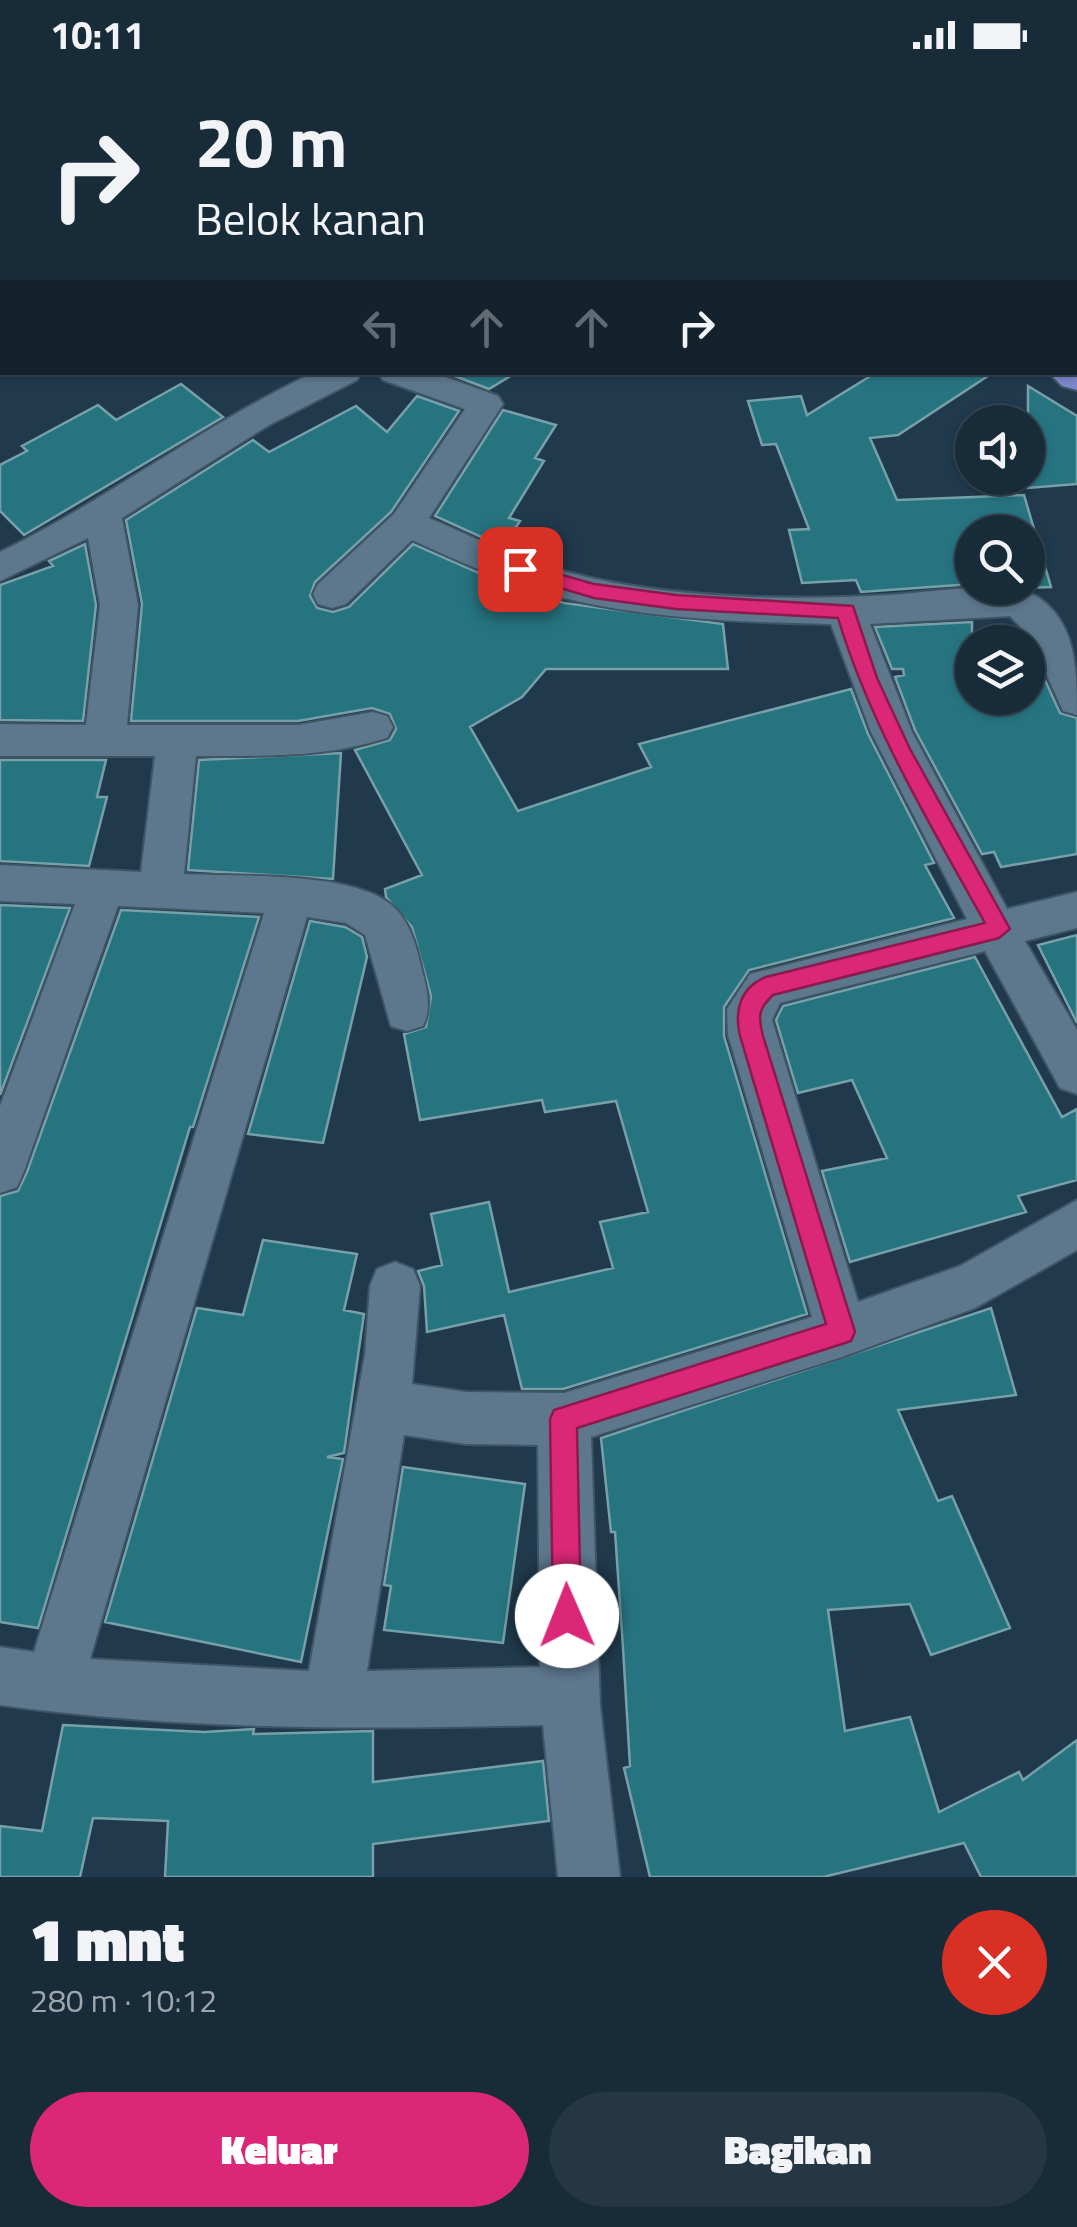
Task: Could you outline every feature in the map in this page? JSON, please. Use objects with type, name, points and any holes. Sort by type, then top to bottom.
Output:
[{"type":"street","points":[[0,568],[58,542],[102,510],[340,375]]},
{"type":"street","points":[[332,594],[407,524],[486,404],[404,375]]},
{"type":"street","points":[[102,510],[119,605],[104,740]]},
{"type":"street","points":[[407,524],[546,580],[676,602],[846,611],[1015,602],[1026,605],[1042,622],[1077,700]]},
{"type":"street","points":[[846,611],[866,678],[900,750],[1077,1074]]},
{"type":"street","points":[[0,740],[298,741],[373,727]]},
{"type":"street","points":[[161,888],[177,743]]},
{"type":"street","points":[[0,883],[161,888],[340,902],[377,916],[396,949],[408,1012]]},
{"type":"street","points":[[0,1170],[104,886]]},
{"type":"street","points":[[291,897],[27,1680],[186,1698],[333,1702],[568,1696]]},
{"type":"street","points":[[842,1332],[751,1036],[746,1016],[752,1000],[766,987],[1077,910]]},
{"type":"street","points":[[382,1406],[466,1418],[564,1419],[842,1332],[975,1284],[1077,1223]]},
{"type":"street","points":[[333,1702],[391,1354],[395,1286]]},
{"type":"street","points":[[564,1419],[568,1696],[574,1782],[588,1877]]},
{"type":"building","points":[[452,375],[512,375],[489,389]]},
{"type":"building","points":[[872,375],[989,375],[898,435],[870,438],[897,500],[1024,495],[1030,515],[955,515],[955,585],[861,592],[856,580],[802,583],[789,530],[809,529],[776,444],[762,445],[748,401],[801,396],[807,415]]},
{"type":"building","points":[[181,384],[223,417],[24,535],[0,511],[0,465],[27,451],[22,446],[98,405],[116,420]]},
{"type":"building","points":[[1028,386],[1077,416],[1077,484],[1045,487],[1045,405],[1028,405]]},
{"type":"building","points":[[417,396],[459,411],[391,512],[315,582],[310,596],[317,608],[333,612],[349,607],[413,544],[495,580],[564,603],[723,624],[728,669],[546,669],[522,697],[470,727],[518,811],[651,767],[639,744],[851,689],[868,734],[934,863],[925,865],[954,918],[749,970],[724,1007],[724,1036],[807,1314],[563,1389],[522,1389],[504,1315],[427,1332],[424,1286],[418,1271],[442,1265],[431,1214],[489,1202],[509,1292],[613,1268],[600,1222],[648,1212],[616,1101],[545,1112],[542,1100],[420,1120],[404,1034],[426,1027],[431,996],[412,927],[386,897],[385,889],[422,875],[355,750],[390,740],[396,729],[390,714],[372,708],[298,721],[131,721],[142,604],[126,520],[253,440],[269,452],[356,406],[387,432]]},
{"type":"building","points":[[503,410],[556,425],[535,458],[544,461],[509,518],[520,521],[503,547],[435,516]]},
{"type":"building","points":[[85,544],[96,605],[83,721],[0,720],[0,585],[53,566],[49,561]]},
{"type":"building","points":[[972,622],[955,625],[955,715],[1045,715],[1045,680],[1060,713],[1077,718],[1077,854],[1001,867],[994,852],[982,854],[915,730],[895,677],[904,675],[903,669],[892,669],[875,627]]},
{"type":"building","points":[[341,753],[333,879],[188,870],[199,760]]},
{"type":"building","points":[[0,760],[106,760],[97,797],[107,797],[89,866],[0,861]]},
{"type":"building","points":[[0,905],[70,908],[0,1095]]},
{"type":"building","points":[[121,910],[259,917],[190,1127],[38,1628],[0,1622],[0,1196],[18,1191],[27,1172]]},
{"type":"building","points":[[310,921],[345,927],[362,937],[367,957],[323,1143],[248,1134]]},
{"type":"building","points":[[1077,935],[1077,1023],[1038,945]]},
{"type":"building","points":[[975,957],[1062,1117],[1077,1109],[1077,1180],[1018,1196],[1026,1212],[850,1262],[822,1171],[887,1158],[852,1080],[798,1093],[776,1020],[783,1006]]},
{"type":"building","points":[[263,1240],[357,1254],[344,1310],[364,1314],[344,1453],[327,1457],[343,1459],[301,1662],[105,1622],[197,1308],[243,1315]]},
{"type":"building","points":[[991,1308],[1016,1395],[898,1410],[938,1501],[952,1496],[1010,1628],[931,1655],[910,1604],[828,1610],[845,1731],[910,1717],[939,1812],[1019,1772],[1023,1780],[1077,1740],[1077,1877],[981,1877],[964,1843],[823,1877],[650,1877],[624,1768],[630,1766],[615,1532],[611,1532],[601,1438]]},
{"type":"building","points":[[403,1467],[525,1484],[503,1643],[384,1630],[391,1586],[384,1585]]},
{"type":"building","points":[[63,1725],[204,1732],[254,1729],[253,1734],[373,1731],[373,1782],[543,1761],[549,1821],[373,1844],[373,1877],[165,1877],[168,1821],[93,1818],[80,1877],[0,1877],[0,1826],[42,1831]]},
{"type":"route","points":[[520,569],[546,580],[594,591],[676,602],[846,611],[866,678],[900,750],[999,929],[766,987],[752,1000],[746,1016],[751,1036],[842,1332],[564,1419],[567,1616]]}]
